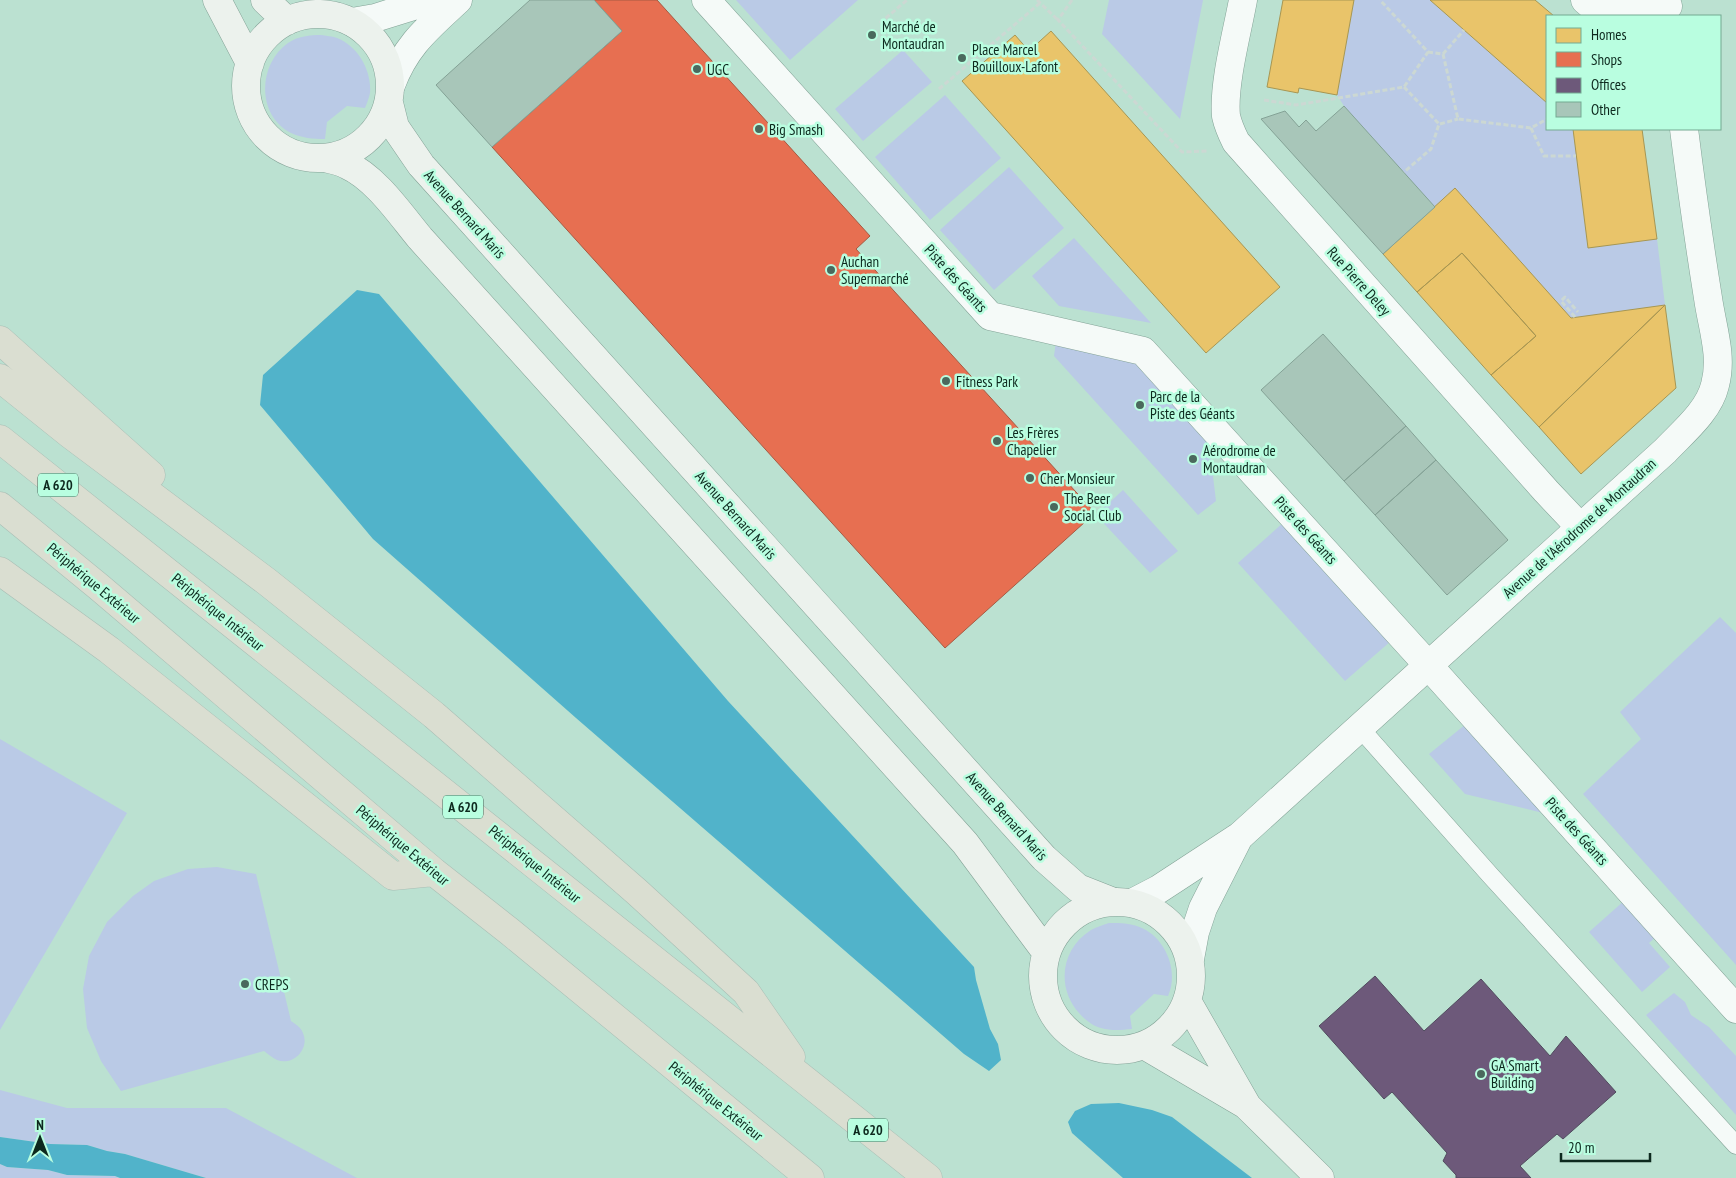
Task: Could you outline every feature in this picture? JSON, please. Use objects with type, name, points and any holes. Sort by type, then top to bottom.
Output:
[{"type":"highway","points":[[0,340],[91,420],[266,581]]},
{"type":"highway","points":[[0,378],[71,435],[266,581],[434,715],[652,905],[746,992],[809,1082]]},
{"type":"highway","name":"Périphérique Intérieur","points":[[0,439],[928,1178]]},
{"type":"highway","name":"Périphérique Extérieur","points":[[0,506],[99,587],[434,872],[509,931],[810,1178]]},
{"type":"highway","points":[[0,571],[109,650],[393,876],[434,872]]},
{"type":"street","points":[[217,0],[250,63]]},
{"type":"street","points":[[265,0],[287,21]]},
{"type":"street","points":[[352,22],[376,18],[433,0]]},
{"type":"street","points":[[325,158],[342,154],[358,146],[372,135],[382,120],[398,67],[426,30],[458,0]]},
{"type":"street","name":"Piste des Géants","points":[[706,0],[990,316],[1143,351],[1736,1009]]},
{"type":"street","name":"Rue Pierre Deley","points":[[1244,0],[1226,100],[1226,117],[1236,142],[1580,527]]},
{"type":"street","points":[[1585,0],[1599,12],[1668,7]]},
{"type":"street","points":[[390,94],[388,66],[380,48],[368,33],[352,22],[337,16],[320,13],[303,15],[287,21],[270,31],[258,46],[250,63],[246,80],[247,98],[252,115],[262,131],[274,143],[290,152],[307,157],[325,158],[347,165],[365,177],[386,196],[420,238],[965,843],[1046,952]]},
{"type":"street","name":"Avenue Bernard Maris","points":[[390,94],[395,127],[421,165],[1044,858],[1078,888],[1122,902]]},
{"type":"street","name":"Avenue de l'Aérodrome de Montaudran","points":[[1122,902],[1159,889],[1240,836],[1688,428],[1709,401],[1715,386],[1718,369],[1717,350],[1708,301],[1684,130]]},
{"type":"street","name":"Avenue de l'Aérodrome de Montaudran","points":[[1190,959],[1195,932],[1203,908],[1240,836]]},
{"type":"street","points":[[1122,902],[1152,910],[1169,923],[1182,940],[1190,959],[1192,980],[1187,1001],[1180,1015],[1170,1028],[1158,1038],[1144,1046],[1123,1050],[1102,1049],[1082,1042],[1065,1030],[1052,1013],[1044,994],[1042,973],[1046,952],[1056,933],[1071,917],[1090,906],[1122,902]]},
{"type":"street","points":[[1187,1001],[1246,1105]]},
{"type":"street","points":[[1144,1046],[1246,1105],[1320,1178]]},
{"type":"lane","points":[[1359,727],[1490,875],[1736,1145]]},
{"type":"path","points":[[880,23],[907,0]]},
{"type":"path","points":[[1058,20],[1072,0]]},
{"type":"path","points":[[1380,0],[1428,52],[1443,54]]},
{"type":"path","points":[[939,89],[1038,2],[1058,20],[1182,152],[1216,151]]},
{"type":"path","points":[[1443,54],[1464,30]]},
{"type":"path","points":[[1264,100],[1296,105],[1404,87],[1428,52]]},
{"type":"path","points":[[1443,54],[1458,119]]},
{"type":"path","points":[[1404,87],[1439,124]]},
{"type":"path","points":[[1439,124],[1458,119],[1531,128],[1546,120]]},
{"type":"path","points":[[1404,172],[1431,149],[1439,124]]},
{"type":"path","points":[[1531,128],[1544,156],[1576,156]]},
{"type":"path","points":[[1575,317],[1560,301],[1565,297],[1578,312]]},
{"type":"shaded area","points":[[736,0],[858,0],[790,60]]},
{"type":"shaded area","points":[[1109,0],[1203,0],[1180,119],[1102,34]]},
{"type":"shaded area","points":[[1354,0],[1430,0],[1546,102],[1546,130],[1573,130],[1588,248],[1657,239],[1665,305],[1571,318],[1455,189],[1435,207],[1344,106],[1337,95]]},
{"type":"shaded area","points":[[321,35],[331,36],[345,42],[357,53],[366,68],[370,85],[370,93],[365,108],[347,106],[327,122],[325,139],[299,136],[280,125],[272,114],[267,102],[265,89],[271,63],[278,52],[296,39]]},
{"type":"shaded area","points":[[903,50],[932,82],[863,141],[835,109]]},
{"type":"shaded area","points":[[945,95],[1001,158],[930,220],[875,157]]},
{"type":"shaded area","points":[[1009,167],[1064,228],[994,290],[940,230]]},
{"type":"shaded area","points":[[1074,238],[1151,323],[1059,306],[1032,276]]},
{"type":"shaded area","points":[[1056,341],[1140,359],[1208,435],[1216,501],[1198,515],[1054,356]]},
{"type":"shaded area","points":[[1123,490],[1178,551],[1150,573],[1096,515]]},
{"type":"shaded area","points":[[1284,522],[1391,641],[1345,681],[1238,563]]},
{"type":"shaded area","points":[[1720,617],[1736,633],[1736,965],[1583,794],[1641,739],[1620,712]]},
{"type":"shaded area","points":[[1466,724],[1543,813],[1465,794],[1429,754]]},
{"type":"shaded area","points":[[0,739],[127,813],[0,1030]]},
{"type":"shaded area","points":[[217,867],[256,874],[291,1021],[302,1031],[305,1042],[304,1047],[298,1056],[288,1061],[277,1060],[264,1051],[121,1091],[101,1061],[87,1028],[83,989],[89,956],[107,922],[133,896],[154,881],[188,869]]},
{"type":"shaded area","points":[[1625,900],[1657,936],[1649,943],[1670,967],[1642,992],[1589,932]]},
{"type":"shaded area","points":[[1109,923],[1135,926],[1152,934],[1164,949],[1171,967],[1171,987],[1168,996],[1154,994],[1130,1016],[1132,1029],[1109,1030],[1092,1024],[1079,1013],[1067,992],[1065,969],[1073,947],[1091,930]]},
{"type":"shaded area","points":[[1674,993],[1685,1002],[1691,1015],[1709,1027],[1736,1056],[1736,1115],[1646,1015]]},
{"type":"shaded area","points":[[0,1090],[67,1108],[226,1108],[357,1178],[206,1178],[87,1145],[50,1144],[0,1137]]},
{"type":"shaded area","points":[[0,1164],[7,1167],[48,1170],[67,1175],[115,1176],[120,1178],[0,1178]]},
{"type":"water","points":[[357,290],[379,294],[728,701],[974,967],[990,1029],[998,1044],[1001,1060],[989,1071],[964,1054],[576,718],[373,539],[260,405],[263,375]]},
{"type":"water","points":[[1119,1103],[1152,1110],[1172,1117],[1252,1178],[1123,1178],[1072,1133],[1068,1122],[1075,1111],[1091,1104]]},
{"type":"water","points":[[0,1137],[50,1144],[87,1145],[206,1178],[120,1178],[115,1176],[67,1175],[48,1170],[7,1167],[0,1164]]},
{"type":"building: Homes","points":[[1283,0],[1354,0],[1337,95],[1299,88],[1298,93],[1267,87]]},
{"type":"building: Homes","points":[[1430,0],[1535,0],[1553,15],[1546,15],[1546,102]]},
{"type":"building: Homes","points":[[1051,31],[1280,287],[1206,353],[962,81],[1015,35],[1029,51]]},
{"type":"building: Homes","points":[[1573,130],[1642,130],[1657,239],[1588,248]]},
{"type":"building: Homes","points":[[1455,188],[1571,318],[1665,305],[1539,427],[1491,375],[1536,336],[1462,253],[1417,292],[1383,254]]},
{"type":"building: Homes","points":[[1462,253],[1536,336],[1491,375],[1417,292]]},
{"type":"building: Homes","points":[[1665,305],[1676,388],[1581,474],[1539,427]]},
{"type":"building: Shops","points":[[594,0],[657,0],[870,236],[856,249],[1095,513],[945,648],[492,147],[622,31]]},
{"type":"building: Offices","name":"GA Smart Building","points":[[1375,976],[1424,1031],[1481,979],[1550,1056],[1566,1036],[1616,1092],[1563,1139],[1557,1134],[1520,1166],[1531,1178],[1456,1178],[1456,1175],[1443,1161],[1447,1153],[1392,1092],[1384,1099],[1319,1026]]},
{"type":"building: Other","points":[[530,0],[594,0],[622,31],[492,147],[436,85]]},
{"type":"building: Other","points":[[1344,106],[1435,207],[1383,254],[1261,119],[1285,111],[1299,127],[1306,120],[1316,131]]},
{"type":"building: Other","points":[[1323,334],[1406,426],[1344,481],[1261,390]]},
{"type":"building: Other","points":[[1406,426],[1436,460],[1375,515],[1344,481]]},
{"type":"building: Other","points":[[1436,460],[1508,540],[1447,595],[1375,515]]},
{"type":"place","name":"Marché de Montaudran","points":[[872,35]]},
{"type":"place","name":"Place Marcel Bouilloux-Lafont","points":[[962,58]]},
{"type":"place","name":"UGC","points":[[697,69]]},
{"type":"place","name":"Big Smash","points":[[759,129]]},
{"type":"place","name":"Auchan Supermarché","points":[[831,270]]},
{"type":"place","name":"Fitness Park","points":[[946,381]]},
{"type":"place","name":"Parc de la Piste des Géants","points":[[1140,405]]},
{"type":"place","name":"Les Frères Chapelier","points":[[997,441]]},
{"type":"place","name":"Aérodrome de Montaudran","points":[[1193,459]]},
{"type":"place","name":"Cher Monsieur","points":[[1030,478]]},
{"type":"place","name":"The Beer Social Club","points":[[1054,507]]},
{"type":"place","name":"CREPS","points":[[245,984]]},
{"type":"place","name":"GA Smart Building","points":[[1481,1074]]}]
